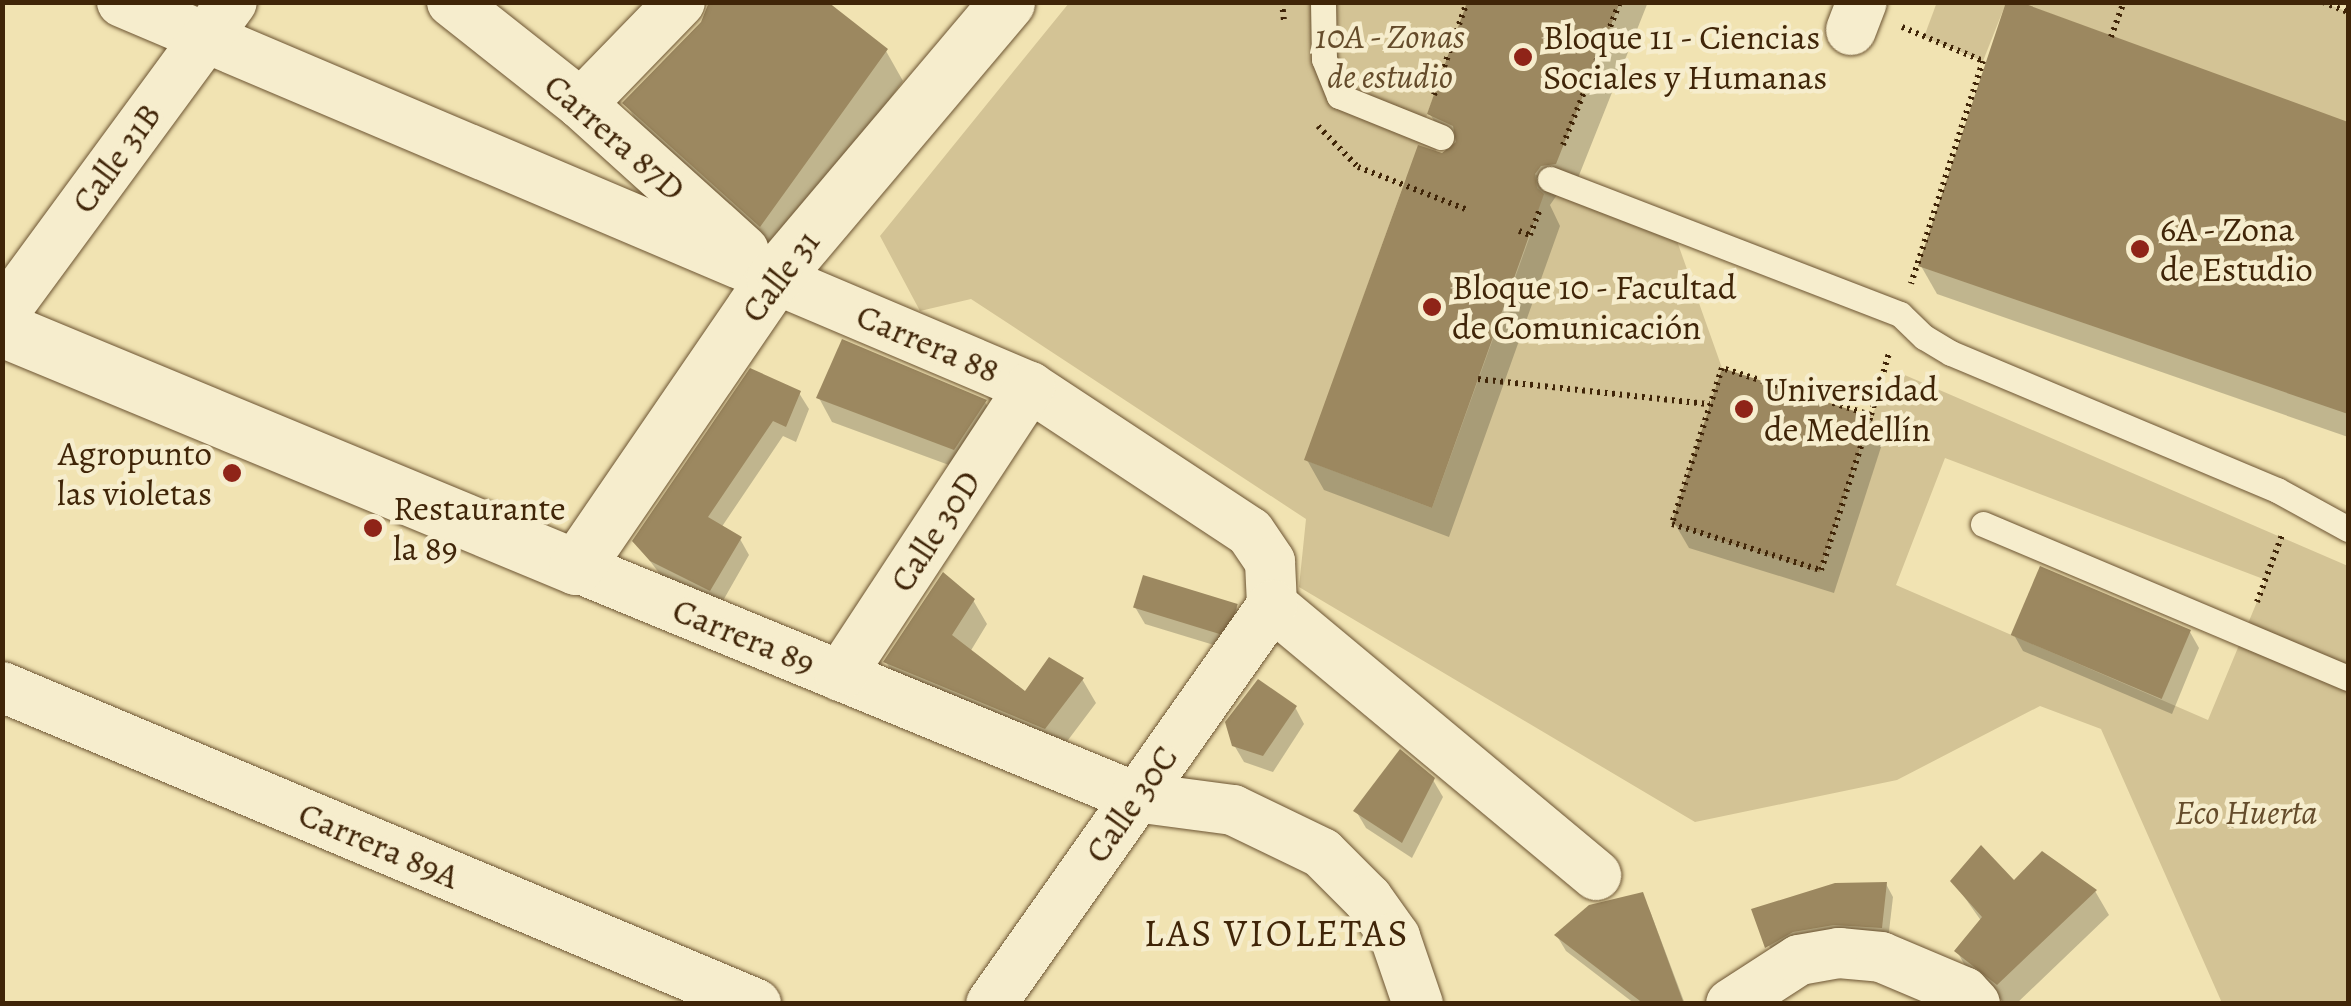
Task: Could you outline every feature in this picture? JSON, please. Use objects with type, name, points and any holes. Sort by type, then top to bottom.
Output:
[{"type":"street","name":"Carrera 88","points":[[122,2],[218,18],[774,278],[1030,386],[1250,532],[1270,562],[1272,605]]},
{"type":"street","name":"Carrera 87D","points":[[452,2],[581,104],[774,278]]},
{"type":"street","points":[[581,104],[680,2]]},
{"type":"street","name":"Calle 31","points":[[576,568],[774,278],[1007,2]]},
{"type":"street","name":"Calle 31B","points":[[2,316],[218,18]]},
{"type":"street","name":"Carrera 89","points":[[2,328],[1135,797],[1233,810],[1322,854],[1368,899],[1394,937],[1415,1001]]},
{"type":"street","name":"Calle 30D","points":[[840,676],[1030,386]]},
{"type":"street","points":[[1272,605],[1596,874]]},
{"type":"street","name":"Calle 30C","points":[[991,1004],[1272,605]]},
{"type":"street","name":"Carrera 89A","points":[[2,686],[756,1004]]},
{"type":"street","points":[[1732,1004],[1798,960],[1839,952],[1881,957],[1964,992],[1976,1004]]},
{"type":"lane","points":[[1323,2],[1324,59],[1338,96],[1430,133]]},
{"type":"lane","points":[[1550,179],[1900,314],[1924,337],[1951,353],[2277,490],[2348,529]]},
{"type":"lane","points":[[1984,524],[2348,678]]},
{"type":"path","points":[[1430,133],[1467,2]]},
{"type":"path","points":[[1518,231],[1530,235],[1620,2]]},
{"type":"path","points":[[2111,37],[2124,2]]},
{"type":"path","points":[[2324,2],[2348,12]]},
{"type":"path","points":[[1869,18],[1984,62],[1900,314],[1871,416],[1821,570],[1672,524],[1722,368],[1871,416]]},
{"type":"path","points":[[1478,379],[1710,404]]},
{"type":"path","points":[[2243,636],[2282,535]]},
{"type":"green space","points":[[1937,2],[2006,3],[1983,61],[1924,37]]},
{"type":"green space","points":[[1069,3],[1467,3],[1423,126],[1441,137],[1424,182],[1406,178],[1305,460],[1432,508],[1534,225],[1513,217],[1529,172],[1672,227],[1722,368],[1673,523],[1821,570],[1871,415],[1900,373],[2348,566],[2348,1003],[2222,1003],[2101,729],[2040,706],[1897,780],[1695,822],[1299,587],[1306,519],[971,299],[920,311],[880,236]],"holes":[[[1945,458],[2266,580],[2208,720],[1896,585]]]},
{"type":"green space","points":[[2021,3],[2325,3],[2348,12],[2348,123]]},
{"type":"building","points":[[709,2],[828,2],[888,49],[760,227],[622,103],[701,22]]},
{"type":"building","points":[[1467,2],[1620,2],[1556,164],[1541,166],[1535,174],[1537,188],[1544,194],[1432,508],[1304,460],[1418,145],[1442,153],[1456,142],[1453,126],[1427,114]]},
{"type":"building","points":[[2006,2],[2020,2],[2348,122],[2348,414],[1918,266]]},
{"type":"building","points":[[842,339],[987,400],[954,450],[816,398]]},
{"type":"building","points":[[750,368],[801,391],[786,427],[773,421],[708,517],[742,537],[710,591],[650,561],[632,541]]},
{"type":"building","points":[[1722,368],[1870,416],[1820,572],[1671,524]]},
{"type":"building","points":[[2040,566],[2191,630],[2162,699],[2011,635]]},
{"type":"building","points":[[943,572],[975,599],[952,635],[1025,691],[1049,657],[1084,678],[1045,729],[883,662]]},
{"type":"building","points":[[1143,575],[1238,604],[1228,636],[1133,608]]},
{"type":"building","points":[[1258,679],[1297,706],[1263,756],[1232,746],[1225,722]]},
{"type":"building","points":[[1400,749],[1435,778],[1402,843],[1353,811]]},
{"type":"building","points":[[1981,845],[2014,880],[2042,851],[2097,890],[1997,985],[1954,951],[1982,917],[1950,881]]},
{"type":"building","points":[[1887,882],[1882,928],[1834,925],[1793,932],[1765,948],[1751,909],[1835,883]]},
{"type":"building","points":[[1643,892],[1684,1004],[1644,1004],[1554,935],[1589,905]]},
{"type":"place","name":"Bloque 11 - Ciencias Sociales y Humanas","points":[[1523,57]]},
{"type":"place","name":"6A - Zona de Estudio","points":[[2140,249]]},
{"type":"place","name":"Bloque 10 - Facultad de Comunicación","points":[[1432,307]]},
{"type":"place","name":"Universidad de Medellín","points":[[1744,409]]},
{"type":"place","name":"Agropunto las violetas","points":[[232,473]]},
{"type":"place","name":"Restaurante la 89","points":[[373,528]]},
{"type":"district","name":"LAS VIOLETAS","points":[[1277,934]]},
{"type":"park label","name":"10A - Zonas de estudio","points":[[1390,56]]},
{"type":"park label","name":"Eco Huerta","points":[[2246,812]]}]
